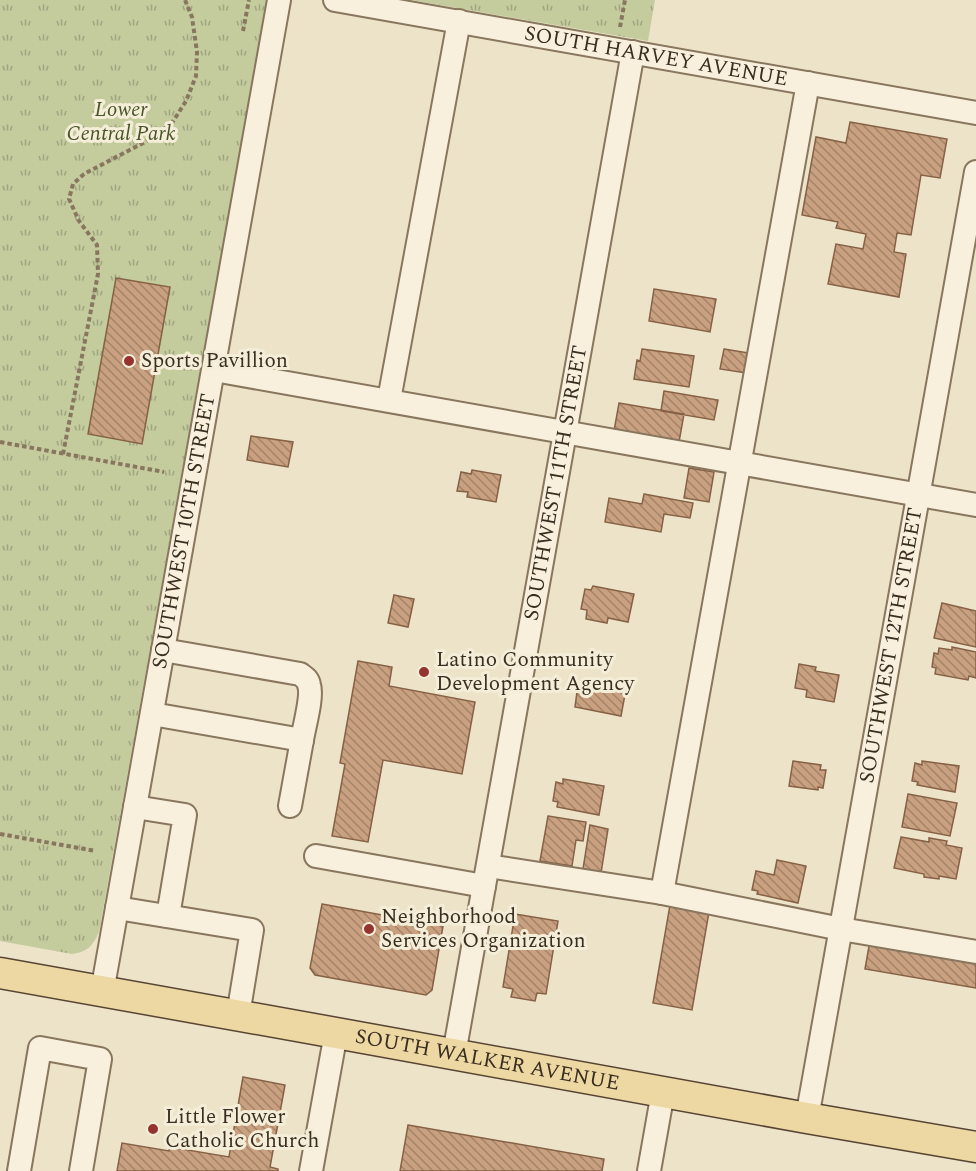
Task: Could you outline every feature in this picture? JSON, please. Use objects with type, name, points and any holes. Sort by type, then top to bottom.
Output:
[{"type":"main road","name":"SOUTH WALKER AVENUE","points":[[0,973],[976,1147]]},
{"type":"street","name":"SOUTHWEST 10TH STREET","points":[[102,992],[279,0]]},
{"type":"street","name":"SOUTH HARVEY AVENUE","points":[[335,0],[976,113]]},
{"type":"street","points":[[388,400],[459,21]]},
{"type":"street","name":"SOUTHWEST 11TH STREET","points":[[454,1054],[633,52]]},
{"type":"street","points":[[662,894],[808,83]]},
{"type":"street","name":"SOUTHWEST 12TH STREET","points":[[807,1118],[976,172]]},
{"type":"street","points":[[214,370],[976,505]]},
{"type":"street","points":[[163,650],[300,674],[305,677],[309,682],[311,692],[290,806]]},
{"type":"street","points":[[152,714],[302,740]]},
{"type":"street","points":[[135,807],[185,815],[168,916]]},
{"type":"street","points":[[316,856],[662,894],[841,929],[976,952]]},
{"type":"street","points":[[117,908],[252,930],[238,1015]]},
{"type":"street","points":[[311,1171],[336,1032]]},
{"type":"street","points":[[19,1171],[40,1048],[100,1059],[81,1171]]},
{"type":"street","points":[[649,1171],[663,1092]]},
{"type":"path","points":[[63,454],[98,274],[97,245],[79,221],[69,199],[73,184],[84,174],[145,142],[172,123],[186,101],[196,76],[197,52],[192,17],[185,0]]},
{"type":"path","points":[[243,31],[249,0]]},
{"type":"path","points":[[620,27],[625,0]]},
{"type":"path","points":[[0,442],[164,472]]},
{"type":"path","points":[[0,834],[96,851]]},
{"type":"green space","name":"Lower Central Park","points":[[0,0],[267,0],[99,932],[88,948],[72,954],[0,941]]},
{"type":"green space","points":[[411,0],[655,0],[648,41]]},
{"type":"building","points":[[850,122],[947,139],[940,178],[921,175],[911,235],[897,233],[894,252],[906,254],[899,297],[828,284],[836,244],[863,249],[866,234],[836,228],[838,222],[802,215],[816,137],[846,143]]},
{"type":"building","name":"Sports Pavillion","points":[[116,278],[170,287],[142,444],[88,434]]},
{"type":"building","points":[[654,289],[716,299],[710,332],[649,321]]},
{"type":"building","points":[[642,349],[694,356],[689,387],[634,379],[637,360],[640,361]]},
{"type":"building","points":[[724,349],[749,353],[746,373],[720,369]]},
{"type":"building","points":[[664,391],[718,400],[714,420],[661,411]]},
{"type":"building","points":[[619,403],[684,414],[679,442],[614,431]]},
{"type":"building","points":[[251,436],[293,442],[288,467],[247,460]]},
{"type":"building","points":[[689,468],[714,472],[709,502],[684,498]]},
{"type":"building","points":[[472,470],[501,475],[496,502],[467,497],[468,492],[457,491],[461,472],[471,474]]},
{"type":"building","points":[[644,494],[693,503],[690,518],[664,514],[661,532],[605,522],[609,498],[642,504]]},
{"type":"building","points":[[593,586],[634,594],[628,622],[608,618],[607,623],[586,619],[587,610],[581,609],[585,589],[591,590]]},
{"type":"building","points":[[394,595],[414,599],[408,627],[388,623]]},
{"type":"building","points":[[942,603],[976,611],[976,647],[934,638]]},
{"type":"building","points":[[952,647],[976,652],[976,678],[969,676],[968,680],[935,674],[936,668],[932,667],[934,653],[938,654],[939,648],[952,650]]},
{"type":"building","points":[[358,661],[392,667],[389,686],[475,702],[462,774],[383,760],[368,842],[332,836],[345,764],[340,763]]},
{"type":"building","points":[[799,664],[816,667],[815,671],[839,675],[834,702],[806,697],[807,690],[795,688]]},
{"type":"building","points":[[582,681],[626,689],[621,716],[575,707],[577,692],[580,692]]},
{"type":"building","points":[[793,761],[821,765],[820,770],[826,770],[823,788],[818,787],[818,790],[789,786]]},
{"type":"building","points":[[922,761],[959,766],[955,792],[917,785],[918,782],[912,781],[915,763],[922,765]]},
{"type":"building","points":[[563,779],[604,786],[599,815],[557,807],[558,802],[553,801],[556,782],[563,784]]},
{"type":"building","points":[[908,794],[957,803],[950,836],[902,827]]},
{"type":"building","points":[[548,816],[586,822],[583,841],[576,840],[572,866],[540,861]]},
{"type":"building","points":[[590,825],[608,829],[601,873],[583,869]]},
{"type":"building","points":[[901,837],[929,842],[929,838],[947,841],[946,845],[962,848],[956,879],[939,876],[939,879],[924,877],[924,874],[894,868]]},
{"type":"building","points":[[777,860],[806,866],[798,903],[757,894],[758,891],[752,890],[756,871],[774,875]]},
{"type":"building","points":[[322,904],[443,926],[432,990],[426,995],[315,975],[310,968]]},
{"type":"building","points":[[670,905],[709,912],[692,1010],[653,1003]]},
{"type":"building","points":[[515,914],[558,921],[546,994],[537,993],[535,1001],[511,997],[513,989],[503,987]]},
{"type":"building","points":[[871,935],[976,959],[976,988],[865,969]]},
{"type":"building","points":[[243,1077],[285,1085],[270,1167],[278,1171],[117,1171],[122,1143],[169,1151],[170,1147],[229,1157]]},
{"type":"building","points":[[408,1125],[604,1159],[602,1171],[400,1171]]},
{"type":"place","name":"Sports Pavillion","points":[[129,361]]},
{"type":"place","name":"Latino Community Development Agency","points":[[424,672]]},
{"type":"place","name":"Neighborhood Services Organization","points":[[369,929]]},
{"type":"place","name":"Little Flower Catholic Church","points":[[153,1129]]}]
